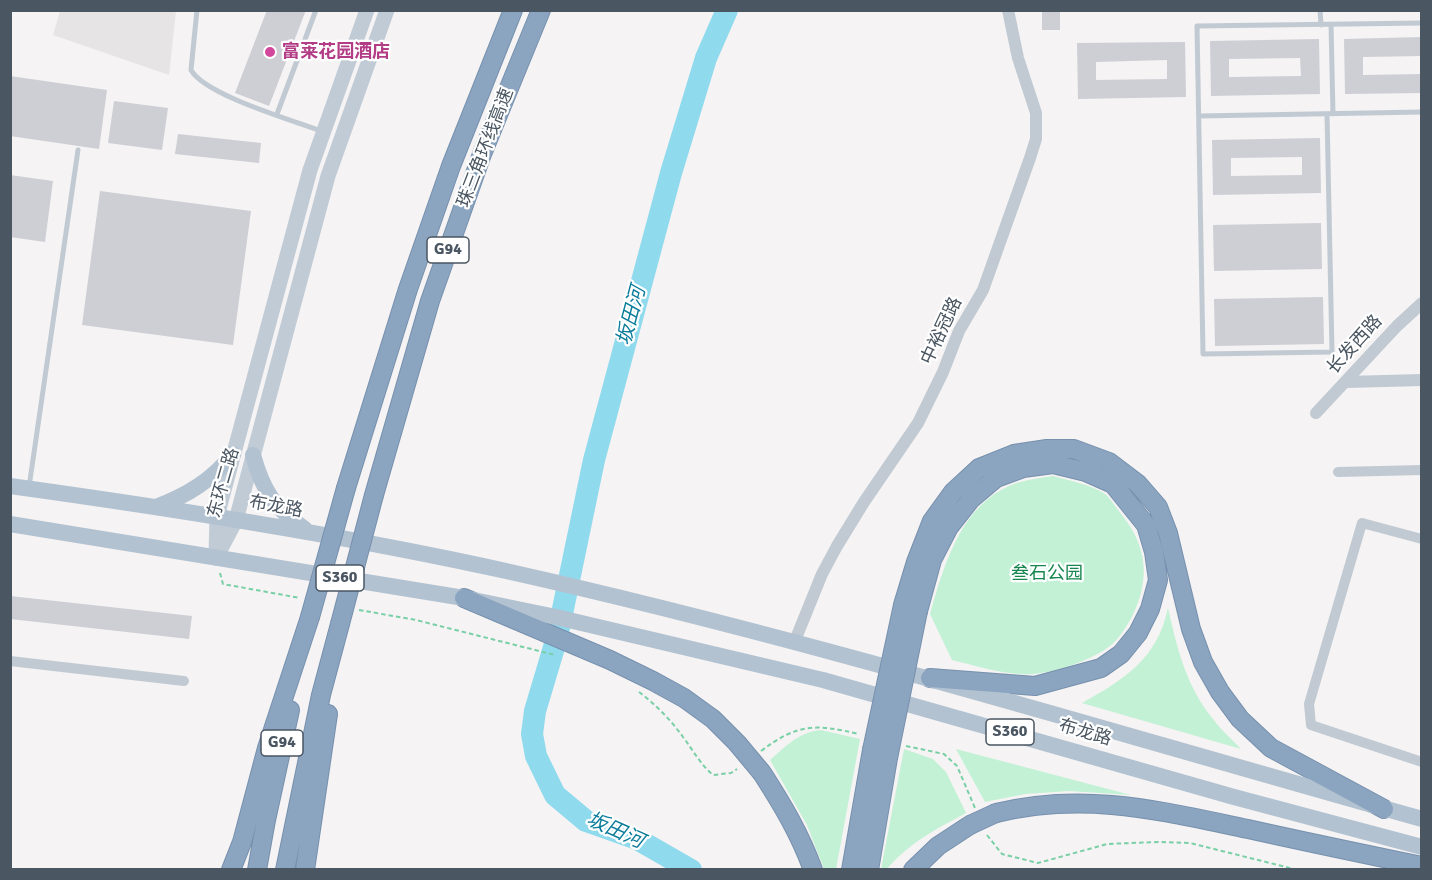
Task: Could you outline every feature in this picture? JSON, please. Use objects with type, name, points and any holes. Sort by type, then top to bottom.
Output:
[{"type":"highway","name":"珠三角环线高速","points":[[310,617],[346,488],[408,289],[451,166],[513,10]]},
{"type":"highway","name":"珠三角环线高速","points":[[328,670],[374,495],[430,301],[482,154],[541,10]]},
{"type":"highway","points":[[851,870],[880,754],[911,608],[916,562],[932,521],[953,492],[980,468],[1014,454],[1047,449],[1074,449],[1109,462],[1138,484],[1158,507],[1168,533],[1191,629],[1203,662],[1220,692],[1240,719],[1271,748],[1384,809]]},
{"type":"highway","points":[[911,608],[949,527],[971,498],[996,478],[1023,468],[1053,464],[1086,472],[1113,484],[1146,525],[1154,552],[1158,580],[1150,609],[1138,633],[1121,654],[1101,668],[1035,686],[930,678]]},
{"type":"highway","points":[[464,597],[653,681],[684,698],[713,719],[737,742],[762,773],[803,842],[813,870]]},
{"type":"highway","points":[[231,870],[242,842],[267,748],[310,617]]},
{"type":"highway","name":"G94","points":[[257,870],[310,617]]},
{"type":"highway","points":[[305,870],[328,718],[328,670]]},
{"type":"highway","name":"G94","points":[[285,870],[328,670]]},
{"type":"highway","points":[[869,870],[880,754]]},
{"type":"highway","points":[[913,870],[938,846],[982,822],[1025,806],[1059,803],[1103,803],[1132,806],[1422,866]]},
{"type":"main road","name":"东环二路","points":[[216,558],[217,517],[310,170],[367,10]]},
{"type":"main road","name":"东环二路","points":[[216,558],[236,520],[328,176],[387,10]]},
{"type":"main road","points":[[155,507],[189,493],[205,483],[233,454]]},
{"type":"main road","points":[[253,455],[259,477],[268,495],[280,510],[311,533]]},
{"type":"main road","name":"布龙路","points":[[10,486],[155,507],[386,546],[534,578],[930,678],[1187,754],[1422,819]]},
{"type":"main road","name":"S360","points":[[10,524],[464,597]]},
{"type":"main road","name":"布龙路","points":[[464,597],[823,680],[1234,797],[1422,847]]},
{"type":"street","name":"中裕冠路","points":[[794,643],[822,574],[864,502],[918,423],[943,372],[959,331],[983,290],[1030,158],[1036,139],[1036,113],[1018,58],[1008,10]]},
{"type":"street","name":"长发西路","points":[[1316,413],[1347,382],[1396,326],[1422,303]]},
{"type":"street","points":[[1347,382],[1422,380]]},
{"type":"street","points":[[1338,472],[1422,470]]},
{"type":"street","points":[[1422,539],[1362,523],[1309,704],[1311,724],[1422,762]]},
{"type":"street","points":[[10,661],[183,681]]},
{"type":"lane","points":[[197,10],[191,70],[194,74],[218,92],[324,132]]},
{"type":"lane","points":[[277,114],[316,10]]},
{"type":"lane","points":[[1320,10],[1321,24]]},
{"type":"lane","points":[[1331,24],[1332,352],[1203,354],[1197,26],[1321,24],[1422,23]]},
{"type":"lane","points":[[1199,116],[1422,112]]},
{"type":"lane","points":[[28,489],[78,150]]},
{"type":"path","points":[[216,558],[223,584],[302,599]]},
{"type":"path","points":[[359,610],[416,620],[531,648]]},
{"type":"path","points":[[635,689],[652,702],[682,735],[701,764],[713,775],[731,773],[740,767]]},
{"type":"path","points":[[756,754],[782,737],[813,726],[859,734]]},
{"type":"path","points":[[904,745],[944,754],[957,766],[982,822],[1002,854],[1038,863],[1107,844],[1190,843],[1298,870]]},
{"type":"shaded area","points":[[60,11],[176,11],[169,75],[53,35]]},
{"type":"green space","name":"叁石公园","points":[[1053,476],[1086,485],[1105,494],[1131,527],[1144,564],[1142,590],[1132,617],[1122,633],[1103,651],[1074,665],[1053,671],[1013,674],[952,660],[930,614],[954,544],[974,512],[987,499],[1015,484]]},
{"type":"green space","points":[[1168,608],[1189,680],[1216,723],[1241,749],[1082,703],[1112,685],[1137,666],[1156,641]]},
{"type":"green space","points":[[821,730],[860,739],[836,869],[824,869],[807,825],[770,760],[799,737]]},
{"type":"green space","points":[[904,749],[933,759],[946,772],[966,813],[914,844],[887,869],[881,869]]},
{"type":"green space","points":[[956,749],[1131,795],[1069,791],[1025,794],[985,802]]},
{"type":"building","name":"富莱花园酒店","points":[[267,10],[306,10],[269,106],[235,93]]},
{"type":"building","points":[[1042,10],[1060,10],[1060,30],[1042,30]]},
{"type":"building","points":[[1422,37],[1422,56],[1363,57],[1363,75],[1422,74],[1422,93],[1345,94],[1344,39]]},
{"type":"building","points":[[1319,39],[1320,94],[1211,96],[1210,41]],"holes":[[[1300,58],[1301,76],[1229,77],[1229,59]]]},
{"type":"building","points":[[1185,42],[1186,97],[1078,99],[1077,43]],"holes":[[[1167,60],[1167,79],[1096,80],[1096,62]]]},
{"type":"building","points":[[10,76],[107,90],[99,149],[10,136]]},
{"type":"building","points":[[114,101],[168,108],[162,150],[108,143]]},
{"type":"building","points":[[178,134],[261,143],[259,163],[175,154]]},
{"type":"building","points":[[1320,138],[1321,193],[1213,195],[1212,140]],"holes":[[[1302,157],[1302,175],[1231,176],[1231,158]]]},
{"type":"building","points":[[10,175],[53,181],[45,242],[10,237]]},
{"type":"building","points":[[100,191],[251,211],[233,345],[82,325]]},
{"type":"building","points":[[1321,223],[1322,269],[1214,271],[1213,225]]},
{"type":"building","points":[[1323,297],[1324,344],[1215,346],[1214,299]]},
{"type":"building","points":[[10,596],[192,616],[189,639],[10,619]]},
{"type":"waterway","name":"坂田河","points":[[559,628],[594,460],[671,173],[706,58],[727,10]]},
{"type":"waterway","name":"坂田河","points":[[555,644],[535,711],[532,734],[536,756],[555,795],[586,821],[637,839],[691,870]]},
{"type":"place","name":"富莱花园酒店","points":[[270,52]]}]
